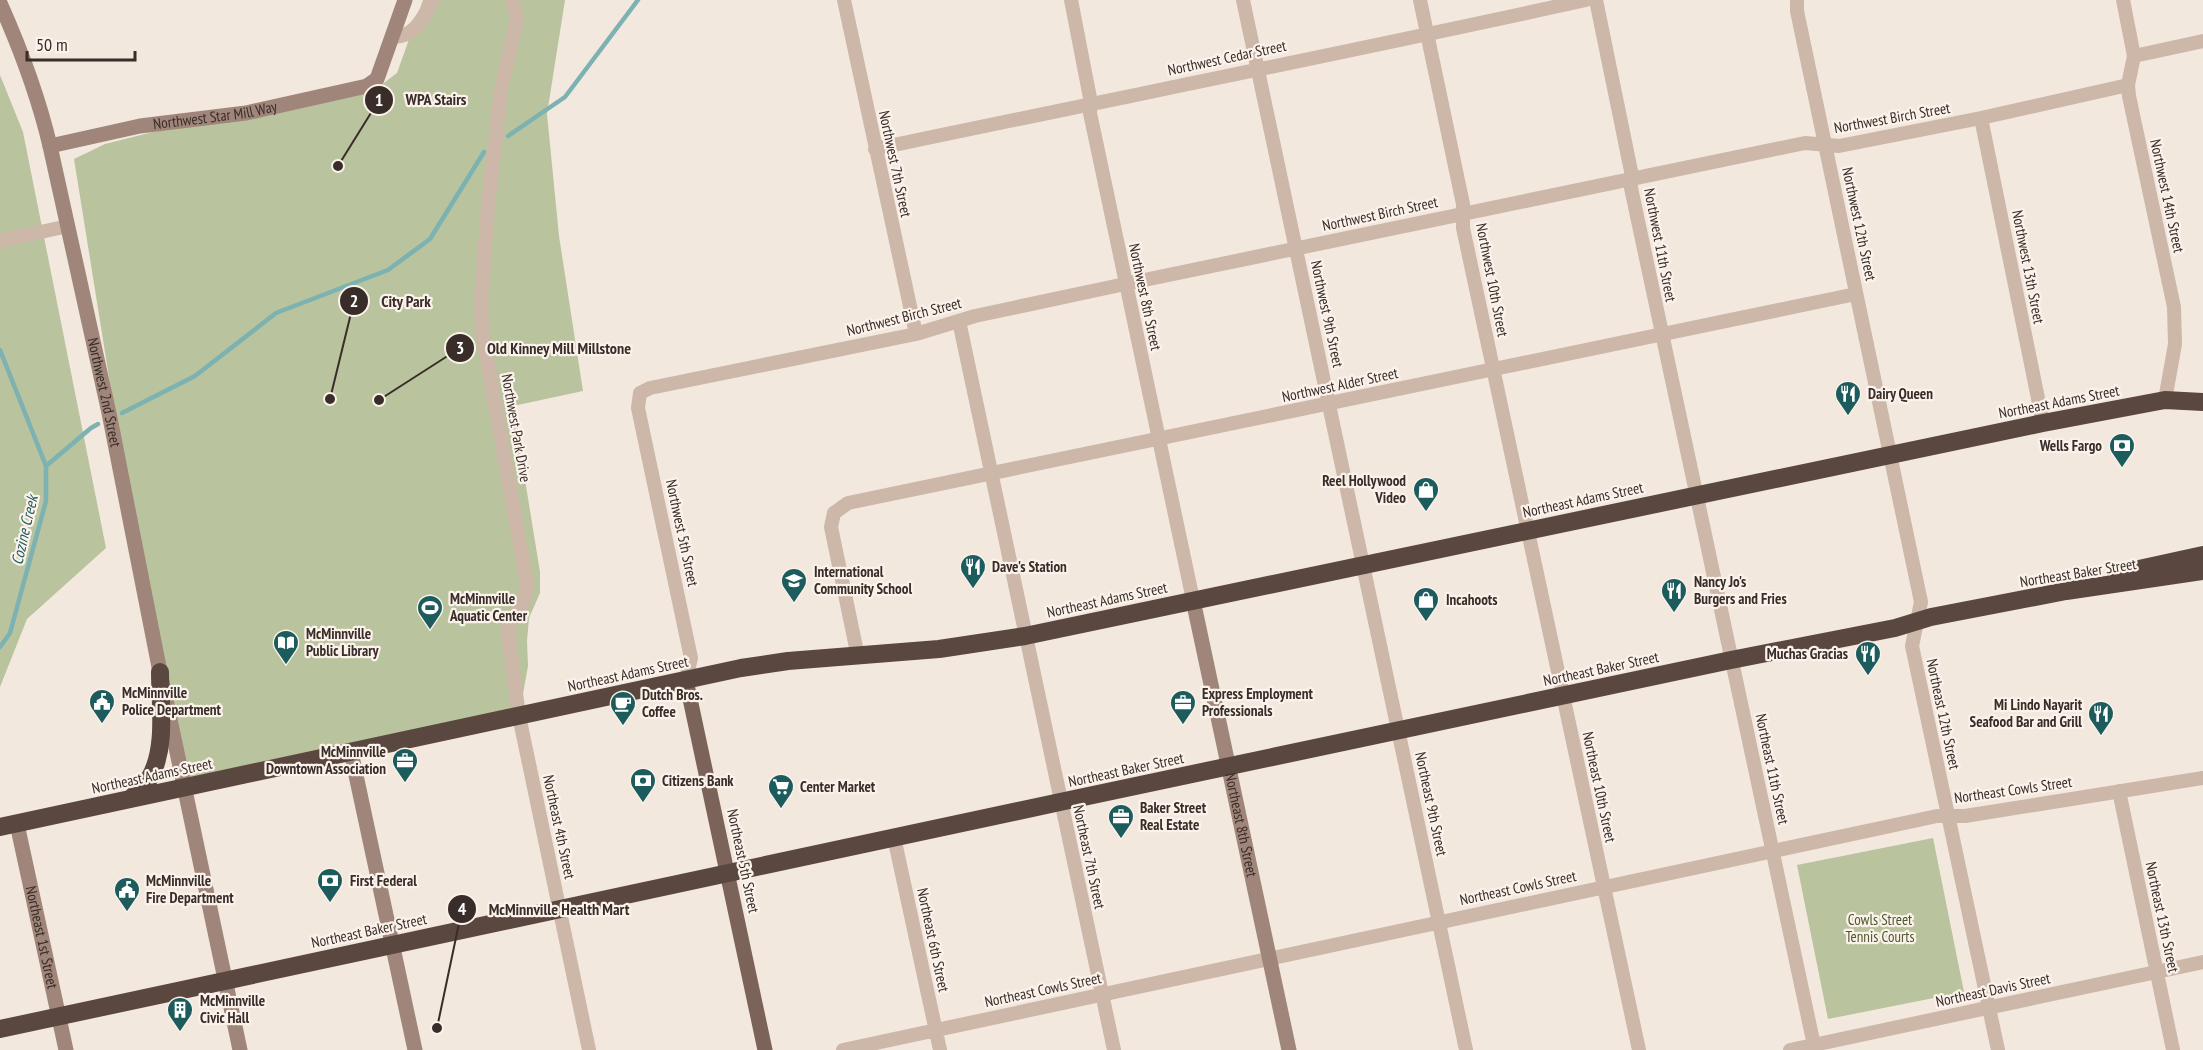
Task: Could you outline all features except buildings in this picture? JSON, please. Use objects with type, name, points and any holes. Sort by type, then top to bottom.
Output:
[{"type":"highway","name":"Northeast Adams Street","points":[[9,826],[686,680],[788,661],[947,648],[1025,636],[2043,423],[2165,400],[2203,402]]},
{"type":"highway","points":[[2066,591],[2124,572],[2203,555]]},
{"type":"highway","name":"Northeast Baker Street","points":[[0,1029],[727,872],[1731,660],[2066,591],[2203,571]]},
{"type":"highway","points":[[130,800],[149,778],[155,764],[160,730],[160,672]]},
{"type":"main road","name":"Northeast 5th Street","points":[[686,680],[765,1050]]},
{"type":"street","points":[[405,0],[392,37],[405,36],[415,29],[433,0]]},
{"type":"street","name":"Northwest Park Drive","points":[[512,0],[517,19],[501,89],[488,205],[481,301],[482,330],[526,585],[523,604],[509,625],[508,633],[519,716]]},
{"type":"street","name":"Northwest 7th Street","points":[[844,0],[916,334]]},
{"type":"street","name":"Northwest 8th Street","points":[[1071,0],[1091,103],[1090,114],[1193,600]]},
{"type":"street","name":"Northwest 9th Street","points":[[1243,0],[1363,565]]},
{"type":"street","name":"Northwest 10th Street","points":[[1420,0],[1463,204],[1463,228],[1528,530]]},
{"type":"street","name":"Northwest Cedar Street","points":[[875,149],[1258,68],[1428,35],[1586,0]]},
{"type":"street","name":"Northwest 11th Street","points":[[1596,0],[1632,171],[1630,188],[1696,495]]},
{"type":"street","name":"Northwest 12th Street","points":[[1797,0],[1797,10],[1890,455]]},
{"type":"street","name":"Northwest 14th Street","points":[[2123,0],[2134,56],[2128,85],[2129,96],[2174,307],[2175,344],[2165,400]]},
{"type":"street","name":"Northwest 2nd Street","points":[[0,3],[24,56],[40,102],[109,413],[160,672],[240,1050]]},
{"type":"street","name":"Northwest Star Mill Way","points":[[50,146],[140,126],[256,111],[367,86],[377,79],[392,37]]},
{"type":"street","points":[[2134,56],[2203,41]]},
{"type":"street","name":"Northwest Birch Street","points":[[640,393],[650,388],[916,334],[975,316],[1296,248],[1805,143],[1839,146],[1981,118],[2128,85]]},
{"type":"street","name":"Northwest 13th Street","points":[[1981,118],[2043,423]]},
{"type":"street","points":[[0,241],[68,226]]},
{"type":"street","name":"Northwest Alder Street","points":[[858,657],[831,527],[834,513],[848,503],[1856,294]]},
{"type":"street","points":[[959,321],[1025,636]]},
{"type":"street","name":"Northwest 5th Street","points":[[640,393],[638,408],[691,658],[686,680]]},
{"type":"street","name":"Northeast 12th Street","points":[[1890,455],[1921,602],[1912,646],[1998,1050]]},
{"type":"street","name":"Northeast 11th Street","points":[[1696,495],[1814,1047]]},
{"type":"street","name":"Northeast 10th Street","points":[[1528,530],[1639,1050]]},
{"type":"street","name":"Northeast 9th Street","points":[[1363,565],[1466,1050]]},
{"type":"street","name":"Northeast 8th Street","points":[[1193,600],[1289,1050]]},
{"type":"street","name":"Northeast 7th Street","points":[[1025,636],[1114,1050]]},
{"type":"street","name":"Northeast 4th Street","points":[[519,716],[589,1050]]},
{"type":"street","points":[[351,752],[415,1050]]},
{"type":"street","name":"Northeast Cowls Street","points":[[843,1050],[1937,816],[1965,816],[2203,778]]},
{"type":"street","name":"Northeast 13th Street","points":[[2119,791],[2173,1050]]},
{"type":"street","name":"Northeast 1st Street","points":[[9,826],[66,1050]]},
{"type":"street","name":"Northeast 6th Street","points":[[894,837],[940,1050]]},
{"type":"street","name":"Northeast Davis Street","points":[[1790,1050],[1814,1047],[2203,962]]},
{"type":"green space","points":[[423,0],[565,0],[547,114],[559,236],[583,391],[513,406],[540,572],[540,593],[529,618],[528,666],[519,716],[185,788],[143,589],[74,159],[105,144],[161,130],[262,117],[372,92],[397,73]]},
{"type":"green space","points":[[0,75],[23,132],[106,548],[27,619],[0,687]]},
{"type":"green space","name":"Cowls Street Tennis Courts","points":[[1933,838],[1964,992],[1828,1019],[1797,865]]},
{"type":"waterway","points":[[508,136],[565,97],[638,0]]},
{"type":"waterway","points":[[122,413],[195,376],[276,313],[388,270],[430,239],[484,152]]},
{"type":"waterway","name":"Cozine Creek","points":[[0,350],[46,466],[46,501],[10,633],[0,647]]},
{"type":"waterway","points":[[46,466],[98,424]]},
{"type":"place","name":"WPA Stairs","points":[[338,166]]},
{"type":"place","name":"City Park","points":[[330,399]]},
{"type":"place","name":"Old Kinney Mill Millstone","points":[[379,400]]},
{"type":"place","name":"Dairy Queen","points":[[1848,417]]},
{"type":"place","name":"Wells Fargo","points":[[2122,469]]},
{"type":"place","name":"Reel Hollywood Video","points":[[1426,513]]},
{"type":"place","name":"Dave's Station","points":[[973,590]]},
{"type":"place","name":"International Community School","points":[[794,604]]},
{"type":"place","name":"Nancy Jo's Burgers and Fries","points":[[1674,614]]},
{"type":"place","name":"Incahoots","points":[[1426,623]]},
{"type":"place","name":"McMinnville Aquatic Center","points":[[430,631]]},
{"type":"place","name":"McMinnville Public Library","points":[[286,666]]},
{"type":"place","name":"Muchas Gracias","points":[[1868,677]]},
{"type":"place","name":"McMinnville Police Department","points":[[102,725]]},
{"type":"place","name":"Express Employment Professionals","points":[[1183,726]]},
{"type":"place","name":"Dutch Bros. Coffee","points":[[623,727]]},
{"type":"place","name":"Mi Lindo Nayarit Seafood Bar and Grill","points":[[2101,737]]},
{"type":"place","name":"McMinnville Downtown Association","points":[[405,784]]},
{"type":"place","name":"Citizens Bank","points":[[643,804]]},
{"type":"place","name":"Center Market","points":[[781,810]]},
{"type":"place","name":"Baker Street Real Estate","points":[[1121,840]]},
{"type":"place","name":"First Federal","points":[[330,904]]},
{"type":"place","name":"McMinnville Fire Department","points":[[127,913]]},
{"type":"place","name":"McMinnville Health Mart","points":[[437,1028]]},
{"type":"place","name":"McMinnville Civic Hall","points":[[180,1033]]}]
